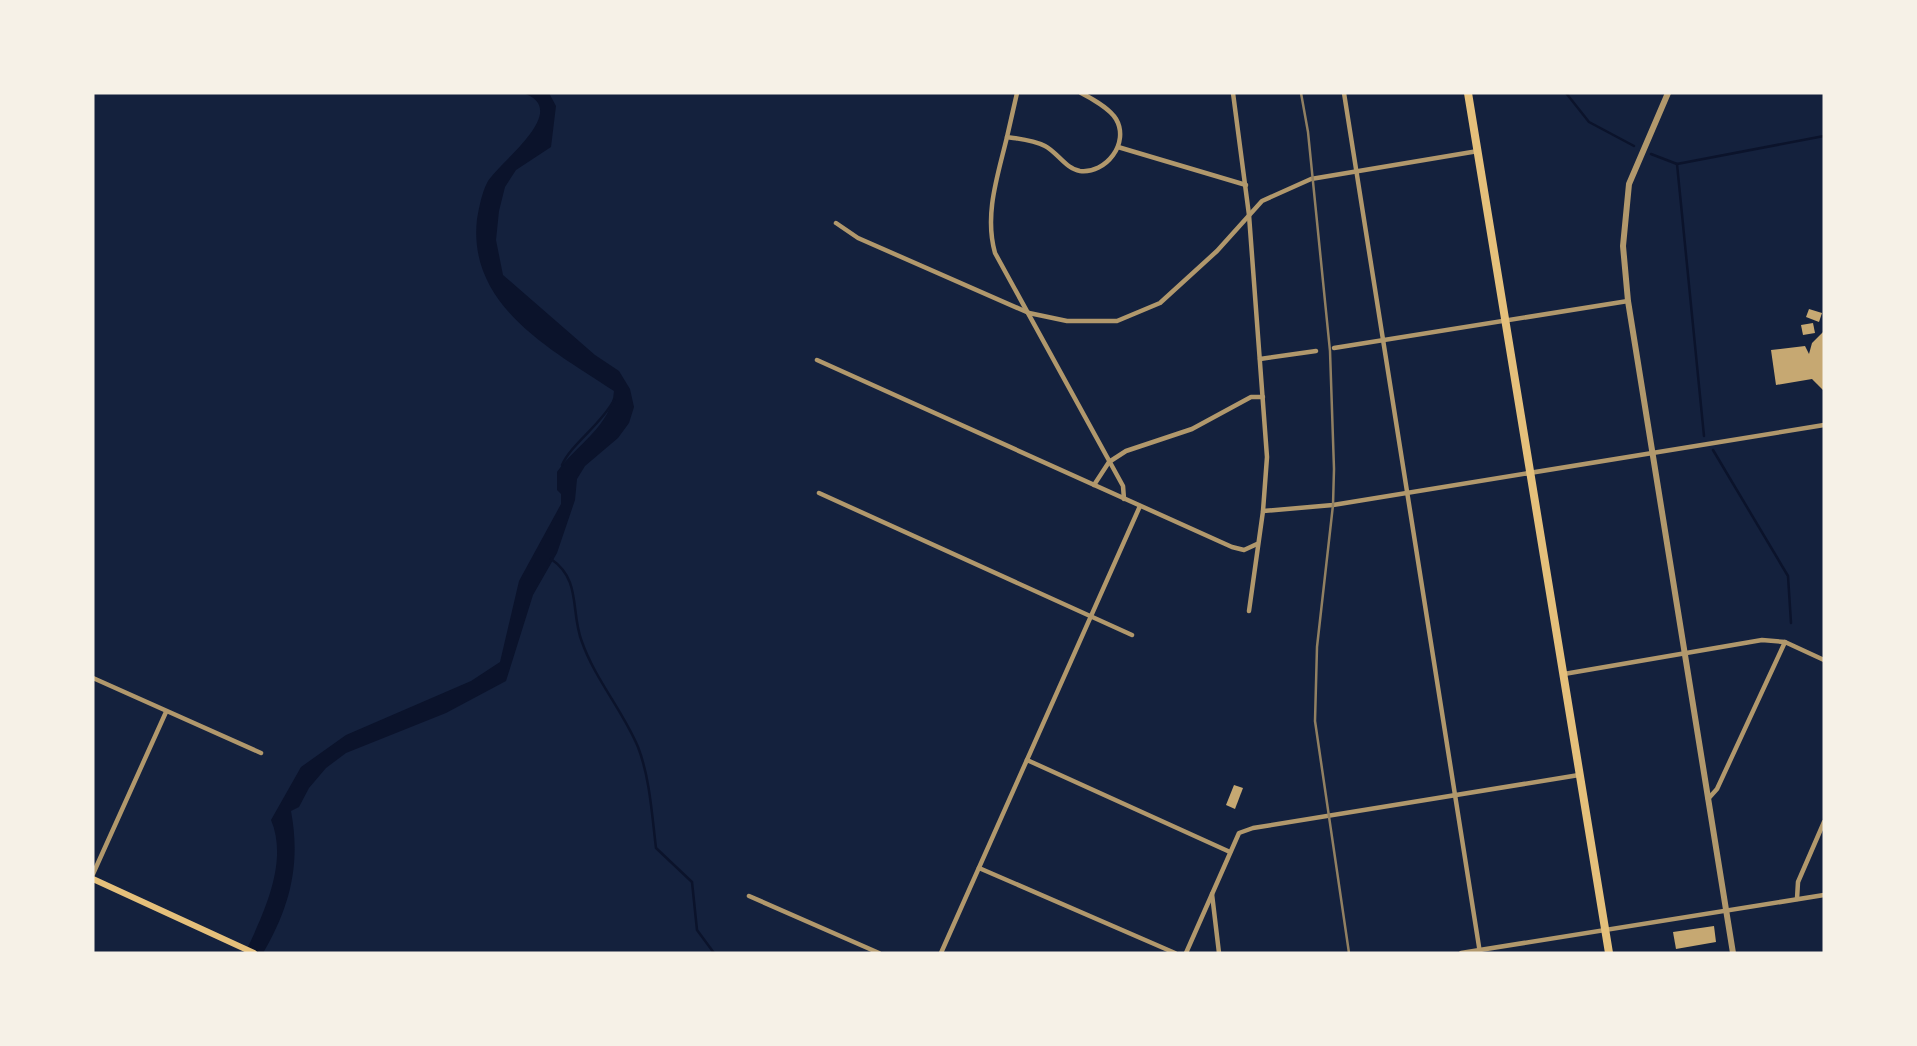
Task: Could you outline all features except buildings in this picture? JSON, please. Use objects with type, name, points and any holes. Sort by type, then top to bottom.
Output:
[{"type":"highway","points":[[1468,93],[1609,953]]},
{"type":"main road","points":[[93,877],[254,953]]},
{"type":"street","points":[[1017,93],[990,215],[990,235],[1003,271],[1124,486],[1124,499]]},
{"type":"street","points":[[1007,137],[1046,146],[1074,170],[1083,171],[1107,162],[1118,147],[1120,138],[1115,119],[1081,93]]},
{"type":"street","points":[[1233,93],[1249,215],[1267,457],[1263,511],[1249,611]]},
{"type":"street","points":[[1344,93],[1479,952]]},
{"type":"street","points":[[1668,93],[1629,184],[1623,246],[1628,301],[1733,953]]},
{"type":"street","points":[[1118,147],[1246,185]]},
{"type":"street","points":[[836,223],[858,238],[1029,313],[1091,322],[1117,321],[1160,303],[1262,201],[1286,189],[1311,179],[1478,150]]},
{"type":"street","points":[[1334,348],[1628,301]]},
{"type":"street","points":[[1260,359],[1316,351]]},
{"type":"street","points":[[817,360],[1232,547],[1244,550],[1257,544]]},
{"type":"street","points":[[1094,485],[1109,462],[1126,451],[1192,429],[1251,397],[1263,397]]},
{"type":"street","points":[[1263,511],[1333,505],[1406,494],[1824,425]]},
{"type":"street","points":[[820,493],[1132,635]]},
{"type":"street","points":[[941,953],[1140,506]]},
{"type":"street","points":[[1563,674],[1762,640],[1785,642],[1824,660]]},
{"type":"street","points":[[1708,799],[1717,789],[1785,642]]},
{"type":"street","points":[[93,678],[261,753]]},
{"type":"street","points":[[93,877],[166,712]]},
{"type":"street","points":[[1027,760],[1230,852]]},
{"type":"street","points":[[1186,953],[1239,833],[1253,828],[1580,775]]},
{"type":"street","points":[[1797,899],[1798,882],[1824,822]]},
{"type":"street","points":[[979,868],[1175,953]]},
{"type":"street","points":[[1212,893],[1219,953]]},
{"type":"street","points":[[1461,953],[1824,895]]},
{"type":"street","points":[[749,896],[879,953]]},
{"type":"water","points":[[523,93],[549,93],[556,106],[551,147],[516,170],[505,187],[496,240],[503,275],[595,355],[619,371],[630,389],[634,407],[629,423],[618,438],[585,466],[577,479],[575,500],[557,553],[533,595],[506,681],[446,713],[346,753],[326,768],[309,788],[299,807],[291,811],[294,867],[280,919],[263,953],[245,953],[272,888],[277,853],[271,820],[301,767],[346,735],[471,681],[500,662],[519,581],[561,504],[561,494],[557,490],[557,472],[600,425],[612,403],[614,391],[541,342],[518,322],[485,277],[477,250],[477,219],[485,187],[493,174],[527,137],[540,112],[536,101]]},
{"type":"waterway","points":[[1566,93],[1589,122],[1634,146]]},
{"type":"waterway","points":[[1651,154],[1677,164],[1824,136]]},
{"type":"waterway","points":[[1677,164],[1704,436]]},
{"type":"waterway","points":[[562,465],[614,400]]},
{"type":"waterway","points":[[1713,450],[1788,576],[1791,623]]},
{"type":"waterway","points":[[551,559],[561,567],[571,587],[578,631],[588,656],[638,747],[648,784],[656,848],[692,882],[697,930],[714,953]]},
{"type":"railway","points":[[1301,93],[1308,132],[1330,351],[1334,469],[1333,505],[1317,647],[1315,721],[1349,953]]}]
